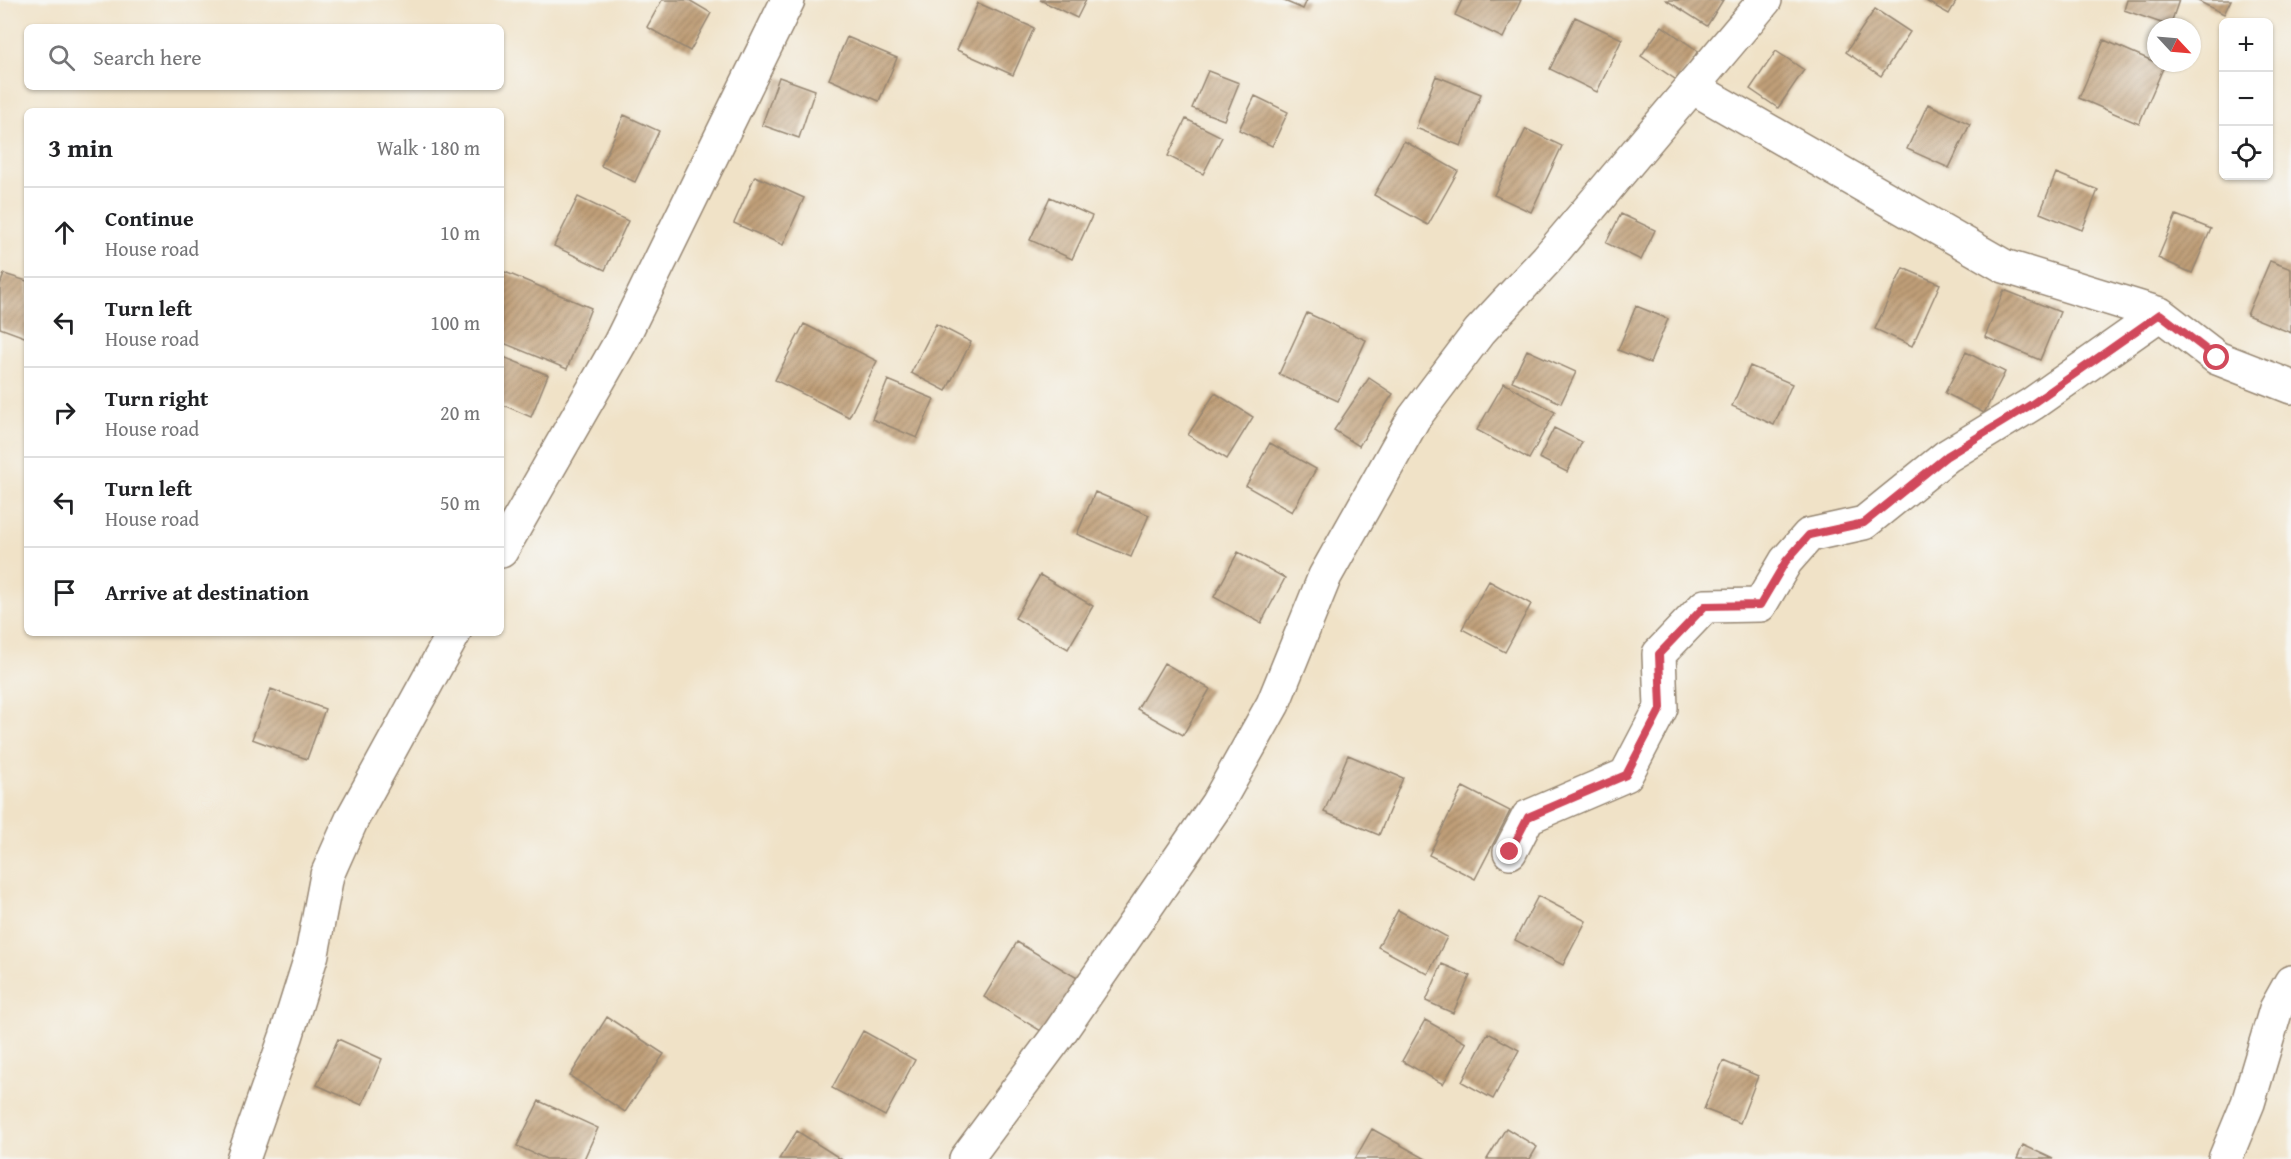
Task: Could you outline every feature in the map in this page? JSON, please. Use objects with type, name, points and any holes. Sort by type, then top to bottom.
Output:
[{"type":"street","points":[[504,546],[621,343],[788,0]]},
{"type":"street","points":[[966,1159],[1056,1038],[1217,804],[1273,704],[1325,576],[1414,418],[1479,332],[1547,259],[1765,0]]},
{"type":"street","points":[[1692,87],[2004,267],[2160,314],[2217,358],[2291,387]]},
{"type":"street","points":[[1510,852],[1528,817],[1626,775],[1661,708],[1659,654],[1705,606],[1760,605],[1786,561],[1809,535],[1864,523],[1947,456],[2032,404],[2160,314]]},
{"type":"street","points":[[243,1159],[286,1037],[312,954],[327,875],[352,819],[452,636]]},
{"type":"street","points":[[2225,1159],[2248,1103],[2276,1009],[2291,982]]},
{"type":"building","points":[[662,0],[689,0],[711,13],[690,51],[647,27]]},
{"type":"building","points":[[1040,0],[1086,0],[1077,18]]},
{"type":"building","points":[[1282,0],[1307,0],[1303,9]]},
{"type":"building","points":[[1462,0],[1521,0],[1503,38],[1455,15]]},
{"type":"building","points":[[1666,0],[1723,0],[1707,26]]},
{"type":"building","points":[[1924,0],[1957,0],[1949,14]]},
{"type":"building","points":[[2127,0],[2179,0],[2173,18],[2147,18],[2124,10]]},
{"type":"building","points":[[2196,0],[2231,0],[2224,14]]},
{"type":"building","points":[[978,3],[1034,28],[1013,75],[957,50]]},
{"type":"building","points":[[1875,9],[1910,32],[1881,76],[1846,52]]},
{"type":"building","points":[[1575,17],[1622,39],[1597,92],[1550,69]]},
{"type":"building","points":[[1662,26],[1698,51],[1678,81],[1641,56]]},
{"type":"building","points":[[847,37],[897,58],[879,101],[829,79]]},
{"type":"building","points":[[2104,40],[2147,59],[2147,72],[2161,72],[2139,124],[2079,98]]},
{"type":"building","points":[[1776,51],[1804,70],[1778,108],[1750,89]]},
{"type":"building","points":[[1208,71],[1239,83],[1224,120],[1192,108]]},
{"type":"building","points":[[1436,76],[1481,94],[1461,146],[1416,128]]},
{"type":"building","points":[[779,77],[815,90],[799,138],[762,125]]},
{"type":"building","points":[[1255,96],[1288,112],[1272,146],[1239,130]]},
{"type":"building","points":[[1928,104],[1970,124],[1949,168],[1907,149]]},
{"type":"building","points":[[624,115],[659,131],[635,182],[601,166]]},
{"type":"building","points":[[1186,119],[1222,137],[1203,174],[1168,156]]},
{"type":"building","points":[[1526,129],[1562,146],[1531,212],[1494,195]]},
{"type":"building","points":[[1404,141],[1458,171],[1428,225],[1374,195]]},
{"type":"building","points":[[2056,173],[2098,190],[2082,230],[2040,213]]},
{"type":"building","points":[[755,176],[804,198],[783,245],[734,223]]},
{"type":"building","points":[[578,197],[628,221],[605,270],[554,246]]},
{"type":"building","points":[[1050,197],[1092,216],[1072,259],[1030,240]]},
{"type":"building","points":[[1621,214],[1655,230],[1641,260],[1606,243]]},
{"type":"building","points":[[2176,215],[2211,229],[2192,273],[2158,258]]},
{"type":"building","points":[[2270,261],[2291,269],[2291,333],[2247,315]]},
{"type":"building","points":[[1903,268],[1940,284],[1912,346],[1875,329]]},
{"type":"building","points":[[505,272],[591,308],[567,369],[504,343]]},
{"type":"building","points":[[4,274],[24,280],[24,337],[0,328],[0,285]]},
{"type":"building","points":[[2004,290],[2060,312],[2040,360],[1985,337]]},
{"type":"building","points":[[1636,306],[1668,319],[1650,363],[1618,350]]},
{"type":"building","points":[[1307,313],[1366,340],[1338,401],[1279,374]]},
{"type":"building","points":[[804,324],[877,361],[849,417],[775,380]]},
{"type":"building","points":[[936,324],[971,342],[946,391],[911,373]]},
{"type":"building","points":[[1527,350],[1576,372],[1561,403],[1512,381]]},
{"type":"building","points":[[1966,352],[2005,372],[1984,413],[1945,393]]},
{"type":"building","points":[[504,357],[548,375],[531,417],[504,405]]},
{"type":"building","points":[[1750,366],[1792,384],[1774,425],[1732,406]]},
{"type":"building","points":[[1369,378],[1393,394],[1359,446],[1334,430]]},
{"type":"building","points":[[888,380],[934,399],[917,438],[872,419]]},
{"type":"building","points":[[1504,383],[1555,412],[1529,459],[1477,430]]},
{"type":"building","points":[[1215,393],[1253,417],[1227,459],[1188,435]]},
{"type":"building","points":[[1554,428],[1582,442],[1567,472],[1539,458]]},
{"type":"building","points":[[1270,443],[1316,469],[1292,512],[1246,486]]},
{"type":"building","points":[[1095,492],[1149,515],[1131,557],[1077,534]]},
{"type":"building","points":[[1238,552],[1285,578],[1261,623],[1214,597]]},
{"type":"building","points":[[1040,575],[1093,606],[1068,649],[1015,618]]},
{"type":"building","points":[[1489,581],[1531,604],[1505,652],[1462,629]]},
{"type":"building","points":[[1164,663],[1210,689],[1183,735],[1137,709]]},
{"type":"building","points":[[271,689],[325,709],[307,759],[252,739]]},
{"type":"building","points":[[1348,755],[1403,778],[1379,835],[1324,812]]},
{"type":"building","points":[[1463,787],[1510,811],[1475,879],[1429,855]]},
{"type":"building","points":[[1538,896],[1586,921],[1563,965],[1515,940]]},
{"type":"building","points":[[1398,910],[1447,937],[1428,974],[1378,947]]},
{"type":"building","points":[[1017,942],[1079,979],[1046,1034],[984,997]]},
{"type":"building","points":[[1442,964],[1470,976],[1453,1013],[1426,1001]]},
{"type":"building","points":[[607,1017],[664,1054],[625,1112],[570,1076]]},
{"type":"building","points":[[1425,1020],[1466,1043],[1443,1084],[1402,1061]]},
{"type":"building","points":[[863,1031],[915,1060],[885,1116],[832,1088]]},
{"type":"building","points":[[1488,1033],[1519,1050],[1493,1099],[1462,1082]]},
{"type":"building","points":[[338,1039],[382,1059],[362,1105],[317,1085]]},
{"type":"building","points":[[1723,1061],[1758,1076],[1740,1123],[1704,1109]]},
{"type":"building","points":[[539,1101],[598,1128],[584,1159],[546,1159],[517,1146]]},
{"type":"building","points":[[1506,1128],[1537,1147],[1530,1159],[1487,1159]]},
{"type":"building","points":[[1372,1129],[1426,1159],[1355,1159]]},
{"type":"building","points":[[797,1131],[841,1159],[779,1159]]},
{"type":"building","points":[[2023,1145],[2053,1159],[2017,1159]]},
{"type":"route","points":[[1510,852],[1528,817],[1626,775],[1661,708],[1659,654],[1705,606],[1760,605],[1786,561],[1809,535],[1864,523],[1947,456],[2032,404],[2160,314],[2217,358]]}]
